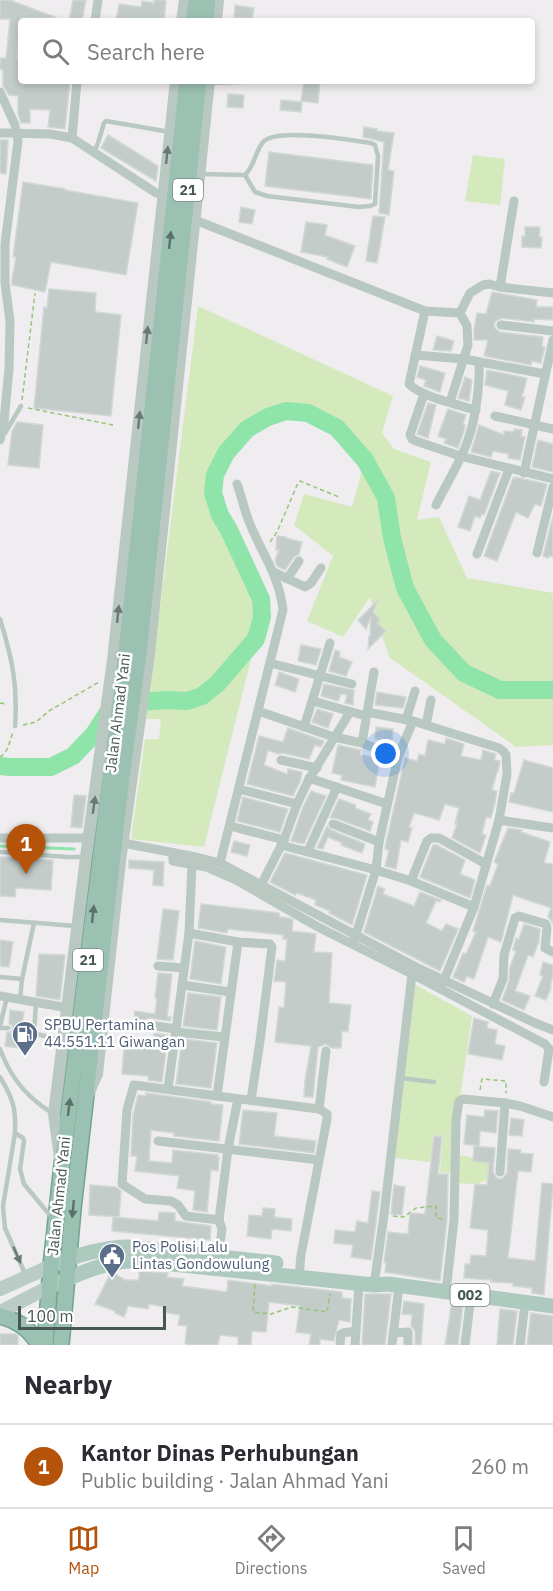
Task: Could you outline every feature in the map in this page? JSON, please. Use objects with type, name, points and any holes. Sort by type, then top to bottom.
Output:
[{"type":"highway","points":[[193,18],[196,0]]},
{"type":"highway","points":[[206,18],[208,0]]},
{"type":"highway","name":"Jalan Ahmad Yani","points":[[45,1345],[62,1165],[94,964],[130,665],[169,299],[187,84]]},
{"type":"highway","name":"Jalan Ahmad Yani","points":[[169,299],[206,84]]},
{"type":"highway","name":"Jalan Ahmad Yani","points":[[61,1344],[67,1259],[85,1100],[94,964]]},
{"type":"highway","points":[[0,1314],[25,1327],[39,1345]]},
{"type":"main road","name":"002","points":[[51,1266],[92,1252],[119,1247],[299,1271],[332,1280],[379,1283],[553,1306]]},
{"type":"main road","name":"002","points":[[49,1287],[94,1267],[127,1260],[218,1262],[256,1272],[345,1271],[379,1283]]},
{"type":"main road","points":[[0,1289],[51,1266]]},
{"type":"main road","points":[[0,1314],[49,1287]]},
{"type":"street","points":[[95,18],[98,0]]},
{"type":"street","points":[[182,18],[184,0]]},
{"type":"street","points":[[216,18],[218,0]]},
{"type":"street","points":[[72,138],[77,84]]},
{"type":"street","points":[[85,1100],[97,1074],[123,843],[116,775],[169,299],[163,195],[176,84]]},
{"type":"street","points":[[169,299],[195,220],[206,84]]},
{"type":"street","points":[[0,92],[17,133],[18,141],[5,244],[5,283],[10,321],[9,369],[0,440]]},
{"type":"street","points":[[0,133],[50,134],[72,138],[156,193],[163,195]]},
{"type":"street","points":[[500,287],[514,201]]},
{"type":"street","points":[[195,220],[425,311],[460,313]]},
{"type":"street","points":[[460,313],[470,293],[478,287],[489,284],[553,293]]},
{"type":"street","points":[[425,311],[409,384],[424,394],[476,410]]},
{"type":"street","points":[[450,402],[468,345],[466,326],[460,313]]},
{"type":"street","points":[[501,325],[553,331]]},
{"type":"street","points":[[524,473],[553,340]]},
{"type":"street","points":[[415,355],[479,362],[544,379],[553,387]]},
{"type":"street","points":[[436,505],[464,451],[476,410],[480,376],[479,362]]},
{"type":"street","points":[[424,394],[410,435],[412,438],[460,456],[553,479]]},
{"type":"street","points":[[495,416],[553,429]]},
{"type":"street","points":[[477,554],[509,469]]},
{"type":"street","points":[[220,862],[283,610],[274,572],[248,520],[237,484]]},
{"type":"street","points":[[537,553],[553,487]]},
{"type":"street","points":[[287,579],[299,561]]},
{"type":"street","points":[[274,572],[305,587],[321,568]]},
{"type":"street","points":[[304,727],[330,643]]},
{"type":"street","points":[[270,663],[352,684]]},
{"type":"street","points":[[362,743],[374,672]]},
{"type":"street","points":[[354,940],[376,870],[387,804],[398,757],[410,720],[415,692]]},
{"type":"street","points":[[426,725],[431,700]]},
{"type":"street","points":[[313,701],[351,712],[410,720],[499,748],[504,752],[507,774],[499,820],[474,907],[442,984]]},
{"type":"street","points":[[258,711],[334,737],[362,743],[398,757]]},
{"type":"street","points":[[261,885],[283,843],[309,778],[351,712]]},
{"type":"street","points":[[281,760],[317,768]]},
{"type":"street","points":[[62,1165],[57,1145],[54,1114],[86,857],[89,837],[116,775]]},
{"type":"street","points":[[309,778],[387,804]]},
{"type":"street","points":[[308,851],[337,788]]},
{"type":"street","points":[[239,789],[297,804]]},
{"type":"street","points":[[499,820],[553,828]]},
{"type":"street","points":[[333,824],[379,842]]},
{"type":"street","points":[[230,826],[411,881],[474,907]]},
{"type":"street","points":[[0,838],[89,837]]},
{"type":"street","points":[[411,881],[427,841],[431,838],[439,838],[486,864]]},
{"type":"street","points":[[123,843],[173,856],[220,862],[354,940],[534,1030],[549,1050],[544,1082]]},
{"type":"street","points":[[173,856],[173,861],[206,867],[238,881],[318,927],[354,940]]},
{"type":"street","points":[[168,1089],[189,933],[192,865]]},
{"type":"street","points":[[488,1006],[503,980],[504,955],[515,918],[519,916],[546,924],[548,928],[545,948],[553,952]]},
{"type":"street","points":[[189,933],[238,942],[270,944],[272,947],[251,1100]]},
{"type":"street","points":[[217,1096],[238,942]]},
{"type":"street","points":[[158,966],[184,968]]},
{"type":"street","points":[[392,1345],[393,1333],[379,1283],[384,1215],[414,971]]},
{"type":"street","points":[[182,985],[231,992]]},
{"type":"street","points":[[4,996],[68,1008]]},
{"type":"street","points":[[506,1016],[534,1030],[553,1030]]},
{"type":"street","points":[[149,1025],[224,1037]]},
{"type":"street","points":[[320,1109],[326,1051]]},
{"type":"street","points":[[219,1220],[186,1216],[178,1204],[171,1201],[145,1199],[122,1184],[127,1110],[134,1085],[320,1109],[327,1114],[299,1271]]},
{"type":"street","points":[[218,1262],[222,1229],[219,1220],[228,1149],[238,1099]]},
{"type":"street","points":[[446,1292],[454,1220],[456,1120],[459,1101],[463,1099],[505,1102],[553,1118]]},
{"type":"street","points":[[500,1172],[505,1102]]},
{"type":"street","points":[[158,1141],[319,1160]]},
{"type":"street","points":[[354,1345],[356,1331],[379,1283]]},
{"type":"street","points":[[465,1345],[471,1295]]},
{"type":"street","points":[[520,1345],[525,1303]]},
{"type":"street","points":[[340,1345],[341,1334],[356,1331]]},
{"type":"street","points":[[393,1333],[408,1332],[408,1345]]},
{"type":"lane","points":[[94,152],[106,121],[170,132]]},
{"type":"lane","points":[[272,136],[325,136],[371,143],[375,145],[378,156],[375,204],[370,206],[360,207],[267,196],[255,192],[245,175],[264,140],[272,136]]},
{"type":"lane","points":[[200,174],[245,175]]},
{"type":"lane","points":[[0,440],[21,406]]},
{"type":"lane","points":[[0,619],[14,672],[15,726]]},
{"type":"lane","points":[[0,852],[86,857]]},
{"type":"lane","points":[[0,920],[78,926]]},
{"type":"lane","points":[[20,999],[34,923]]},
{"type":"lane","points":[[0,976],[22,979]]},
{"type":"lane","points":[[4,996],[0,1027],[8,1028]]},
{"type":"lane","points":[[34,1033],[36,1002]]},
{"type":"lane","points":[[22,1030],[64,1041]]},
{"type":"lane","points":[[0,1049],[11,1076],[24,1092],[54,1114]]},
{"type":"lane","points":[[0,1077],[15,1109],[15,1133],[3,1206],[5,1228],[27,1277]]},
{"type":"lane","points":[[400,1078],[434,1082]]},
{"type":"lane","points":[[15,1133],[24,1141],[20,1169],[24,1184],[56,1222]]},
{"type":"path","points":[[35,293],[21,406],[113,425]]},
{"type":"path","points":[[264,552],[277,532],[300,481],[339,497]]},
{"type":"path","points":[[0,757],[4,755],[15,726],[36,722],[49,711],[100,682]]},
{"type":"path","points":[[479,1100],[482,1079],[506,1081],[505,1102]]},
{"type":"path","points":[[384,1215],[404,1217],[416,1208],[436,1206],[436,1218],[454,1220]]},
{"type":"path","points":[[256,1272],[253,1312],[271,1314],[292,1307],[327,1312],[332,1280]]},
{"type":"green space","points":[[473,155],[505,159],[500,205],[465,201]]},
{"type":"green space","points":[[198,306],[393,396],[382,433],[394,449],[431,462],[417,520],[439,517],[467,578],[553,593],[553,745],[516,747],[389,657],[370,597],[343,637],[307,621],[333,556],[294,525],[304,494],[352,507],[365,460],[308,414],[268,417],[247,429],[213,493],[220,515],[249,573],[256,639],[204,847],[131,839],[145,739],[159,739],[161,719],[146,719]]},
{"type":"green space","points":[[414,984],[472,1016],[452,1153],[493,1163],[488,1180],[475,1184],[451,1183],[450,1173],[440,1172],[443,1136],[433,1135],[431,1162],[395,1158]]},
{"type":"building","points":[[0,0],[12,0],[55,17],[18,18],[18,84],[70,84],[65,129],[48,127],[50,110],[30,109],[30,123],[21,123],[18,114],[18,96],[9,95],[3,86],[0,58],[6,58],[10,19],[0,19]]},
{"type":"building","points":[[73,0],[86,0],[83,18],[70,18]]},
{"type":"building","points":[[154,0],[166,0],[164,18],[117,18],[119,4],[141,7],[142,1],[154,3]]},
{"type":"building","points":[[235,5],[254,8],[252,18],[234,17]]},
{"type":"building","points":[[304,84],[320,84],[318,103],[301,101]]},
{"type":"building","points":[[228,94],[244,95],[243,108],[227,107]]},
{"type":"building","points":[[281,100],[302,102],[301,112],[280,110]]},
{"type":"building","points":[[364,127],[394,133],[388,170],[394,171],[389,215],[379,213],[384,142],[363,137]]},
{"type":"building","points":[[108,135],[158,166],[156,181],[101,148]]},
{"type":"building","points":[[0,140],[8,140],[6,174],[0,173]]},
{"type":"building","points":[[269,152],[373,165],[371,199],[265,186]]},
{"type":"building","points":[[23,182],[138,203],[126,275],[51,262],[45,292],[12,285],[16,257],[13,257]]},
{"type":"building","points":[[241,207],[255,210],[252,224],[239,222]]},
{"type":"building","points":[[373,216],[385,217],[377,263],[366,261]]},
{"type":"building","points":[[306,222],[327,225],[325,235],[355,246],[347,267],[327,259],[328,257],[301,252]]},
{"type":"building","points":[[525,227],[540,227],[541,248],[522,247]]},
{"type":"building","points":[[49,289],[96,293],[95,312],[121,315],[111,416],[34,408],[44,307],[47,308]]},
{"type":"building","points":[[492,292],[537,300],[536,307],[553,307],[553,320],[534,319],[534,322],[501,318],[494,324],[500,332],[543,337],[542,347],[545,347],[541,363],[532,361],[531,365],[484,356],[488,340],[474,340],[474,329],[477,313],[486,314]]},
{"type":"building","points":[[437,336],[454,341],[451,351],[433,350]]},
{"type":"building","points":[[420,366],[445,373],[440,392],[424,386],[426,380],[417,377]]},
{"type":"building","points":[[487,370],[527,378],[521,410],[505,405],[508,391],[485,385]]},
{"type":"building","points":[[465,377],[472,380],[469,401],[458,398]]},
{"type":"building","points":[[428,403],[436,405],[428,438],[417,434]]},
{"type":"building","points":[[448,409],[466,415],[463,424],[465,428],[458,448],[444,443],[446,439],[438,436]]},
{"type":"building","points":[[17,422],[43,425],[39,468],[8,465],[12,431]]},
{"type":"building","points":[[479,425],[504,435],[504,431],[522,430],[521,436],[525,437],[520,460],[508,458],[509,454],[493,451],[491,457],[471,452]]},
{"type":"building","points":[[538,440],[553,444],[553,472],[532,467]]},
{"type":"building","points":[[491,471],[500,473],[484,515],[482,514],[480,518],[475,516],[470,531],[458,527],[469,496],[480,500]]},
{"type":"building","points":[[515,477],[547,484],[541,506],[535,504],[528,518],[516,512],[497,561],[484,556]]},
{"type":"building","points":[[553,516],[553,557],[548,558],[543,556]]},
{"type":"building","points":[[277,536],[302,542],[299,554],[285,570],[277,566],[275,560],[279,550],[276,550]]},
{"type":"building","points":[[378,600],[373,612],[380,620],[377,623],[386,631],[368,649],[371,617],[366,629],[358,620]]},
{"type":"building","points":[[301,645],[321,649],[316,665],[298,661]]},
{"type":"building","points":[[335,650],[340,652],[339,657],[352,662],[346,676],[329,671]]},
{"type":"building","points":[[279,672],[299,679],[295,692],[275,685]]},
{"type":"building","points":[[324,684],[354,690],[353,705],[345,703],[347,695],[341,694],[338,701],[321,696]]},
{"type":"building","points":[[377,692],[406,697],[403,708],[375,705]]},
{"type":"building","points":[[317,709],[333,714],[328,728],[312,722]]},
{"type":"building","points":[[376,727],[393,729],[392,740],[375,739]]},
{"type":"building","points":[[288,728],[324,741],[321,747],[315,745],[309,759],[268,750],[264,765],[287,774],[288,769],[302,772],[293,796],[247,784],[259,736],[283,742]]},
{"type":"building","points":[[446,738],[464,744],[461,756],[481,760],[483,750],[496,754],[494,760],[500,761],[492,790],[497,791],[495,803],[491,818],[486,817],[482,834],[486,835],[480,853],[452,838],[459,808],[445,804],[439,820],[414,813],[409,827],[412,828],[408,842],[401,840],[396,869],[385,866],[389,850],[385,849],[386,843],[405,758],[417,761],[419,754],[425,756],[428,740],[445,744]]},
{"type":"building","points":[[338,745],[361,750],[360,755],[380,758],[375,787],[341,780],[342,775],[332,773]]},
{"type":"building","points":[[524,760],[553,768],[553,812],[509,802]]},
{"type":"building","points":[[311,791],[326,796],[304,844],[291,841],[303,807]]},
{"type":"building","points":[[74,795],[86,796],[82,828],[71,827]]},
{"type":"building","points":[[243,797],[288,809],[280,832],[237,821]]},
{"type":"building","points":[[339,799],[371,814],[368,820],[373,822],[370,831],[330,818]]},
{"type":"building","points":[[327,826],[331,830],[365,844],[362,853],[328,837],[323,849],[317,848]]},
{"type":"building","points":[[508,828],[522,830],[521,832],[550,842],[544,863],[553,864],[553,924],[548,917],[551,908],[513,895],[501,942],[488,937],[474,979],[467,976],[464,982],[453,977],[463,953],[466,954],[476,932],[473,931],[487,885],[490,886],[498,864],[494,862]]},
{"type":"building","points":[[234,841],[250,845],[247,856],[231,852]]},
{"type":"building","points":[[433,845],[465,860],[460,874],[475,880],[470,898],[420,877]]},
{"type":"building","points":[[285,853],[367,875],[352,925],[329,913],[330,911],[315,905],[316,900],[297,893],[295,895],[270,882]]},
{"type":"building","points":[[0,857],[53,860],[51,890],[16,888],[15,897],[0,896]]},
{"type":"building","points":[[129,860],[164,862],[163,886],[153,885],[154,870],[129,868]]},
{"type":"building","points":[[378,886],[385,889],[383,894],[414,906],[420,892],[441,900],[436,901],[426,923],[442,931],[446,924],[458,929],[440,971],[364,932]]},
{"type":"building","points":[[201,904],[279,913],[280,917],[293,920],[292,931],[316,934],[314,952],[332,953],[329,1003],[351,1005],[348,1032],[342,1031],[341,1048],[332,1048],[326,1044],[318,1047],[313,1097],[304,1097],[311,1046],[275,1042],[279,1007],[284,1008],[286,982],[274,981],[277,960],[285,961],[287,939],[283,939],[283,935],[228,929],[227,933],[198,928]]},
{"type":"building","points":[[163,909],[179,911],[173,960],[157,959]]},
{"type":"building","points":[[524,924],[540,929],[539,941],[533,957],[528,955],[515,991],[530,996],[524,1010],[502,1000],[516,951],[513,950],[516,938],[519,939]]},
{"type":"building","points":[[0,940],[13,942],[9,967],[0,966]]},
{"type":"building","points":[[195,941],[226,947],[221,984],[190,979]]},
{"type":"building","points":[[39,954],[65,955],[60,1000],[36,996]]},
{"type":"building","points":[[543,962],[553,965],[551,988],[546,1000],[535,996],[543,976],[540,975]]},
{"type":"building","points":[[158,973],[172,974],[167,1017],[171,1017],[170,1021],[150,1018],[143,1022],[134,1021],[135,1011],[155,1014]]},
{"type":"building","points":[[188,993],[221,997],[217,1030],[183,1026]]},
{"type":"building","points":[[10,1010],[24,1012],[22,1026],[18,1029],[18,1033],[21,1034],[19,1048],[5,1046],[7,1032],[11,1032],[12,1029],[12,1025],[9,1024]]},
{"type":"building","points":[[474,1018],[488,1022],[487,1028],[497,1030],[495,1044],[505,1046],[502,1060],[468,1054]]},
{"type":"building","points":[[154,1033],[168,1035],[162,1082],[148,1080],[148,1076],[122,1074],[125,1037],[153,1040]]},
{"type":"building","points":[[182,1039],[217,1043],[211,1088],[176,1084]]},
{"type":"building","points":[[146,1093],[223,1105],[219,1141],[174,1136],[174,1133],[151,1130],[149,1161],[172,1163],[173,1150],[218,1155],[218,1171],[211,1170],[207,1212],[193,1210],[195,1191],[177,1188],[179,1176],[135,1171],[137,1156],[131,1156],[133,1115],[138,1095],[146,1096]]},
{"type":"building","points":[[243,1110],[277,1113],[274,1136],[316,1141],[314,1153],[239,1144]]},
{"type":"building","points":[[485,1110],[498,1111],[496,1133],[480,1131],[479,1146],[464,1144],[467,1115],[484,1117]]},
{"type":"building","points":[[511,1118],[524,1120],[522,1136],[509,1135]]},
{"type":"building","points":[[434,1136],[442,1137],[438,1174],[448,1174],[447,1220],[440,1281],[385,1272],[386,1263],[384,1262],[388,1232],[408,1234],[410,1213],[425,1214]]},
{"type":"building","points":[[474,1146],[495,1148],[493,1172],[499,1179],[507,1173],[508,1149],[533,1154],[531,1172],[518,1171],[508,1258],[535,1261],[542,1183],[553,1184],[544,1295],[532,1293],[532,1288],[513,1286],[513,1283],[464,1278],[465,1264],[470,1264],[471,1255],[486,1256],[488,1230],[470,1228],[475,1184],[487,1185],[489,1163],[473,1161]]},
{"type":"building","points":[[90,1185],[116,1187],[121,1191],[119,1217],[89,1215]]},
{"type":"building","points":[[394,1185],[405,1187],[402,1215],[391,1214]]},
{"type":"building","points":[[372,1191],[380,1192],[371,1260],[351,1257],[353,1245],[334,1243],[335,1230],[355,1232],[357,1221],[368,1223]]},
{"type":"building","points":[[263,1208],[275,1209],[274,1217],[292,1219],[291,1231],[272,1229],[271,1239],[247,1236],[249,1215],[262,1216]]},
{"type":"building","points":[[159,1212],[175,1213],[175,1221],[211,1226],[210,1240],[112,1231],[113,1217],[158,1221]]},
{"type":"building","points":[[139,1271],[168,1273],[167,1277],[184,1279],[182,1286],[227,1292],[228,1280],[342,1292],[342,1298],[351,1299],[350,1322],[339,1320],[334,1341],[320,1339],[320,1345],[309,1345],[311,1334],[296,1332],[300,1306],[269,1302],[266,1332],[252,1331],[251,1345],[238,1345],[238,1337],[220,1335],[218,1345],[188,1345],[185,1343],[187,1326],[178,1325],[180,1315],[163,1312],[164,1307],[149,1304],[148,1309],[128,1306],[124,1317],[95,1304],[110,1274],[114,1273],[125,1280],[139,1280]]},
{"type":"building","points":[[365,1294],[391,1294],[385,1345],[362,1345]]},
{"type":"building","points":[[404,1301],[424,1304],[421,1345],[415,1345],[415,1331],[411,1326],[412,1315],[402,1314]]},
{"type":"building","points":[[452,1302],[463,1304],[458,1345],[445,1345]]},
{"type":"building","points":[[500,1309],[517,1311],[513,1345],[497,1345]]},
{"type":"building","points":[[531,1313],[553,1316],[553,1345],[527,1345]]},
{"type":"building","points":[[0,1334],[17,1334],[18,1345],[0,1345]]},
{"type":"waterway","points":[[0,766],[51,767],[73,756],[94,734],[107,714],[123,703],[187,701],[202,696],[218,683],[256,639],[262,617],[261,599],[220,515],[213,493],[215,475],[226,453],[247,429],[268,417],[286,411],[308,413],[337,428],[365,460],[386,498],[392,538],[405,588],[433,640],[464,673],[500,690],[553,690]]},
{"type":"waterway","points":[[0,846],[74,849]]},
{"type":"place","name":"Kantor Dinas Perhubungan","points":[[26,874]]},
{"type":"place","name":"SPBU Pertamina 44.551.11 Giwangan","points":[[25,1057]]},
{"type":"place","name":"Pos Polisi Lalu Lintas Gondowulung","points":[[112,1279]]}]
